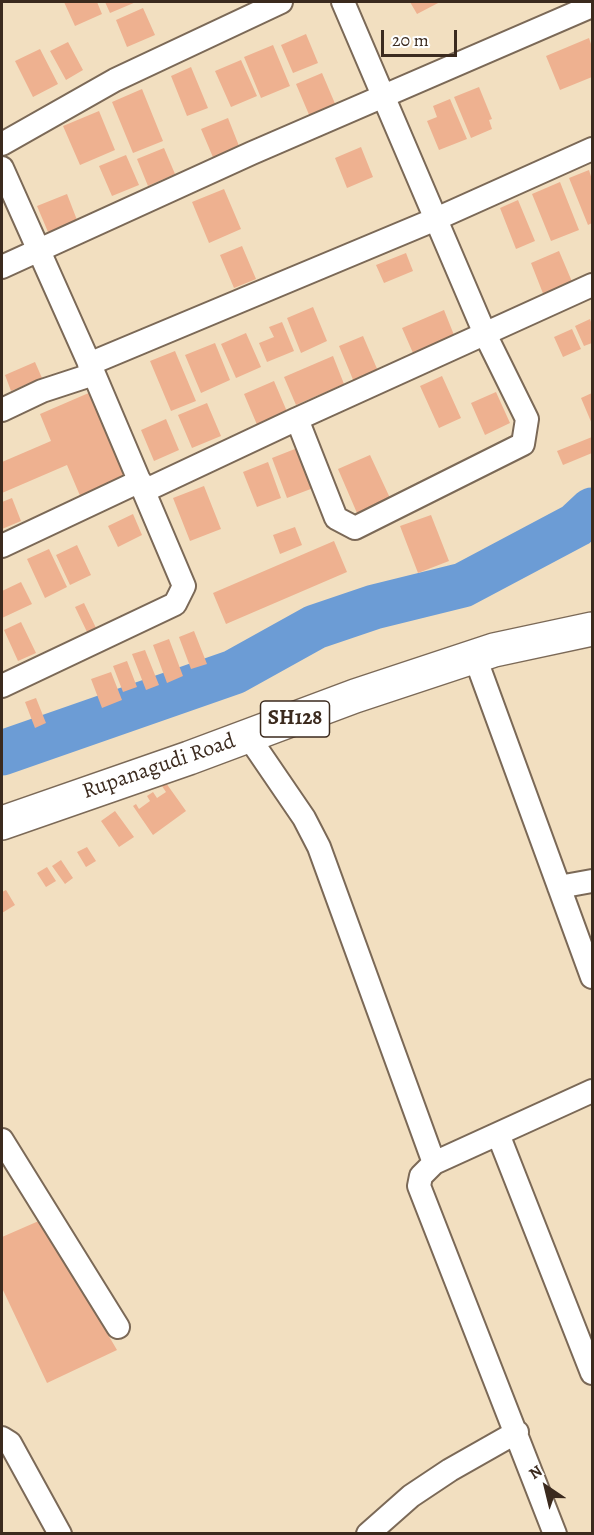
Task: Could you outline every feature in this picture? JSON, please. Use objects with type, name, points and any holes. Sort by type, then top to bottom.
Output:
[{"type":"main road","name":"Rupanagudi Road","points":[[2,824],[356,696],[494,650],[592,629]]},
{"type":"street","points":[[2,144],[115,80],[281,2]]},
{"type":"street","points":[[297,419],[336,518],[355,528],[523,444],[527,419],[485,334],[343,2]]},
{"type":"street","points":[[2,267],[252,153],[384,98],[592,6]]},
{"type":"street","points":[[2,410],[592,149]]},
{"type":"street","points":[[2,168],[184,586],[175,604],[2,686]]},
{"type":"street","points":[[2,546],[297,419],[592,285]]},
{"type":"street","points":[[475,657],[592,977]]},
{"type":"street","points":[[248,736],[304,818],[319,847],[434,1163]]},
{"type":"street","points":[[560,888],[592,881]]},
{"type":"street","points":[[555,1533],[419,1186],[421,1176],[434,1163],[592,1091]]},
{"type":"street","points":[[498,1134],[592,1373]]},
{"type":"street","points":[[2,1140],[118,1327]]},
{"type":"street","points":[[368,1533],[411,1496],[450,1470],[517,1432]]},
{"type":"street","points":[[2,1438],[10,1443],[60,1533]]},
{"type":"building","points":[[64,2],[97,2],[102,14],[75,26]]},
{"type":"building","points":[[105,2],[136,2],[110,13]]},
{"type":"building","points":[[410,2],[440,2],[417,14]]},
{"type":"building","points":[[143,8],[155,35],[127,47],[116,20]]},
{"type":"building","points":[[306,34],[318,63],[293,73],[281,45]]},
{"type":"building","points":[[589,38],[592,47],[592,77],[560,90],[546,56]]},
{"type":"building","points":[[68,42],[83,70],[66,80],[50,51]]},
{"type":"building","points":[[273,45],[290,86],[261,98],[244,57]]},
{"type":"building","points":[[40,49],[58,84],[33,97],[15,61]]},
{"type":"building","points":[[241,60],[257,96],[231,107],[215,71]]},
{"type":"building","points":[[191,67],[208,108],[187,116],[171,76]]},
{"type":"building","points":[[322,73],[336,106],[310,117],[296,84]]},
{"type":"building","points":[[479,87],[492,119],[489,120],[492,129],[471,138],[454,97]]},
{"type":"building","points":[[142,89],[163,141],[133,153],[112,102]]},
{"type":"building","points":[[450,99],[467,139],[439,150],[427,121],[437,117],[433,106]]},
{"type":"building","points":[[99,111],[115,150],[80,165],[63,126]]},
{"type":"building","points":[[228,118],[241,151],[215,162],[201,129]]},
{"type":"building","points":[[361,147],[373,177],[347,188],[335,158]]},
{"type":"building","points":[[164,148],[175,174],[148,186],[137,159]]},
{"type":"building","points":[[126,155],[139,185],[112,196],[99,166]]},
{"type":"building","points":[[589,170],[592,180],[592,223],[588,225],[569,178]]},
{"type":"building","points":[[560,182],[579,230],[551,241],[532,194]]},
{"type":"building","points":[[224,189],[241,229],[209,243],[192,202]]},
{"type":"building","points":[[67,194],[77,220],[48,232],[37,206]]},
{"type":"building","points":[[518,200],[535,241],[516,249],[500,208]]},
{"type":"building","points":[[242,246],[256,279],[234,288],[220,255]]},
{"type":"building","points":[[559,251],[573,284],[544,296],[531,263]]},
{"type":"building","points":[[406,253],[413,271],[384,283],[376,265]]},
{"type":"building","points":[[313,307],[327,341],[301,353],[287,318]]},
{"type":"building","points":[[444,310],[454,335],[413,353],[402,328]]},
{"type":"building","points":[[590,319],[592,343],[584,346],[575,326]]},
{"type":"building","points":[[282,322],[294,351],[267,362],[259,343],[274,337],[269,327]]},
{"type":"building","points":[[572,329],[581,349],[563,357],[554,337]]},
{"type":"building","points":[[246,333],[261,367],[236,378],[221,344]]},
{"type":"building","points":[[363,336],[378,371],[354,382],[339,346]]},
{"type":"building","points":[[215,343],[230,380],[201,393],[185,355]]},
{"type":"building","points":[[175,351],[196,401],[171,411],[150,361]]},
{"type":"building","points":[[333,356],[344,384],[296,405],[284,377]]},
{"type":"building","points":[[35,362],[42,378],[11,391],[5,375]]},
{"type":"building","points":[[442,376],[461,418],[439,428],[420,386]]},
{"type":"building","points":[[274,381],[288,414],[258,427],[244,394]]},
{"type":"building","points":[[91,392],[127,479],[81,498],[67,465],[2,493],[2,462],[51,441],[40,414]]},
{"type":"building","points":[[496,392],[510,423],[485,435],[471,403]]},
{"type":"building","points":[[592,393],[592,424],[581,398]]},
{"type":"building","points":[[207,403],[221,436],[192,448],[178,415]]},
{"type":"building","points":[[166,419],[179,450],[154,461],[141,430]]},
{"type":"building","points":[[592,437],[592,453],[563,465],[557,451]]},
{"type":"building","points":[[300,447],[316,487],[287,498],[272,458]]},
{"type":"building","points":[[370,455],[390,498],[357,513],[338,469]]},
{"type":"building","points":[[268,462],[281,498],[257,507],[243,472]]},
{"type":"building","points":[[204,486],[221,529],[190,541],[173,498]]},
{"type":"building","points":[[12,498],[21,521],[2,529],[2,502]]},
{"type":"building","points":[[133,514],[142,535],[118,547],[108,526]]},
{"type":"building","points":[[431,515],[449,561],[418,573],[400,526]]},
{"type":"building","points":[[295,527],[302,545],[280,554],[273,535]]},
{"type":"building","points":[[334,541],[347,572],[226,624],[213,593]]},
{"type":"building","points":[[77,545],[91,575],[70,585],[56,555]]},
{"type":"building","points":[[49,549],[67,587],[45,598],[27,559]]},
{"type":"building","points":[[21,582],[32,604],[2,618],[2,591]]},
{"type":"building","points":[[84,603],[97,630],[88,634],[75,607]]},
{"type":"building","points":[[21,622],[36,653],[18,661],[4,630]]},
{"type":"building","points":[[194,631],[207,664],[191,669],[179,637]]},
{"type":"building","points":[[169,639],[183,676],[167,683],[153,645]]},
{"type":"building","points":[[145,650],[159,685],[146,690],[132,654]]},
{"type":"building","points":[[127,661],[137,687],[123,692],[113,666]]},
{"type":"building","points":[[111,672],[122,700],[102,708],[91,679]]},
{"type":"building","points":[[36,698],[46,723],[35,728],[25,702]]},
{"type":"building","points":[[166,783],[186,811],[153,835],[133,806],[136,804],[139,809],[150,801],[147,796],[153,792],[157,798],[166,792],[162,786]]},
{"type":"building","points":[[115,811],[134,837],[119,847],[101,821]]},
{"type":"building","points":[[87,847],[96,861],[86,867],[77,852]]},
{"type":"building","points":[[61,860],[73,878],[65,884],[52,866]]},
{"type":"building","points":[[47,867],[56,881],[46,887],[37,873]]},
{"type":"building","points":[[6,890],[15,905],[2,913],[2,892]]},
{"type":"building","points":[[41,1220],[117,1350],[47,1383],[2,1288],[2,1237]]},
{"type":"waterway","points":[[2,753],[234,672],[315,627],[374,607],[463,585],[576,525],[592,510]]}]
